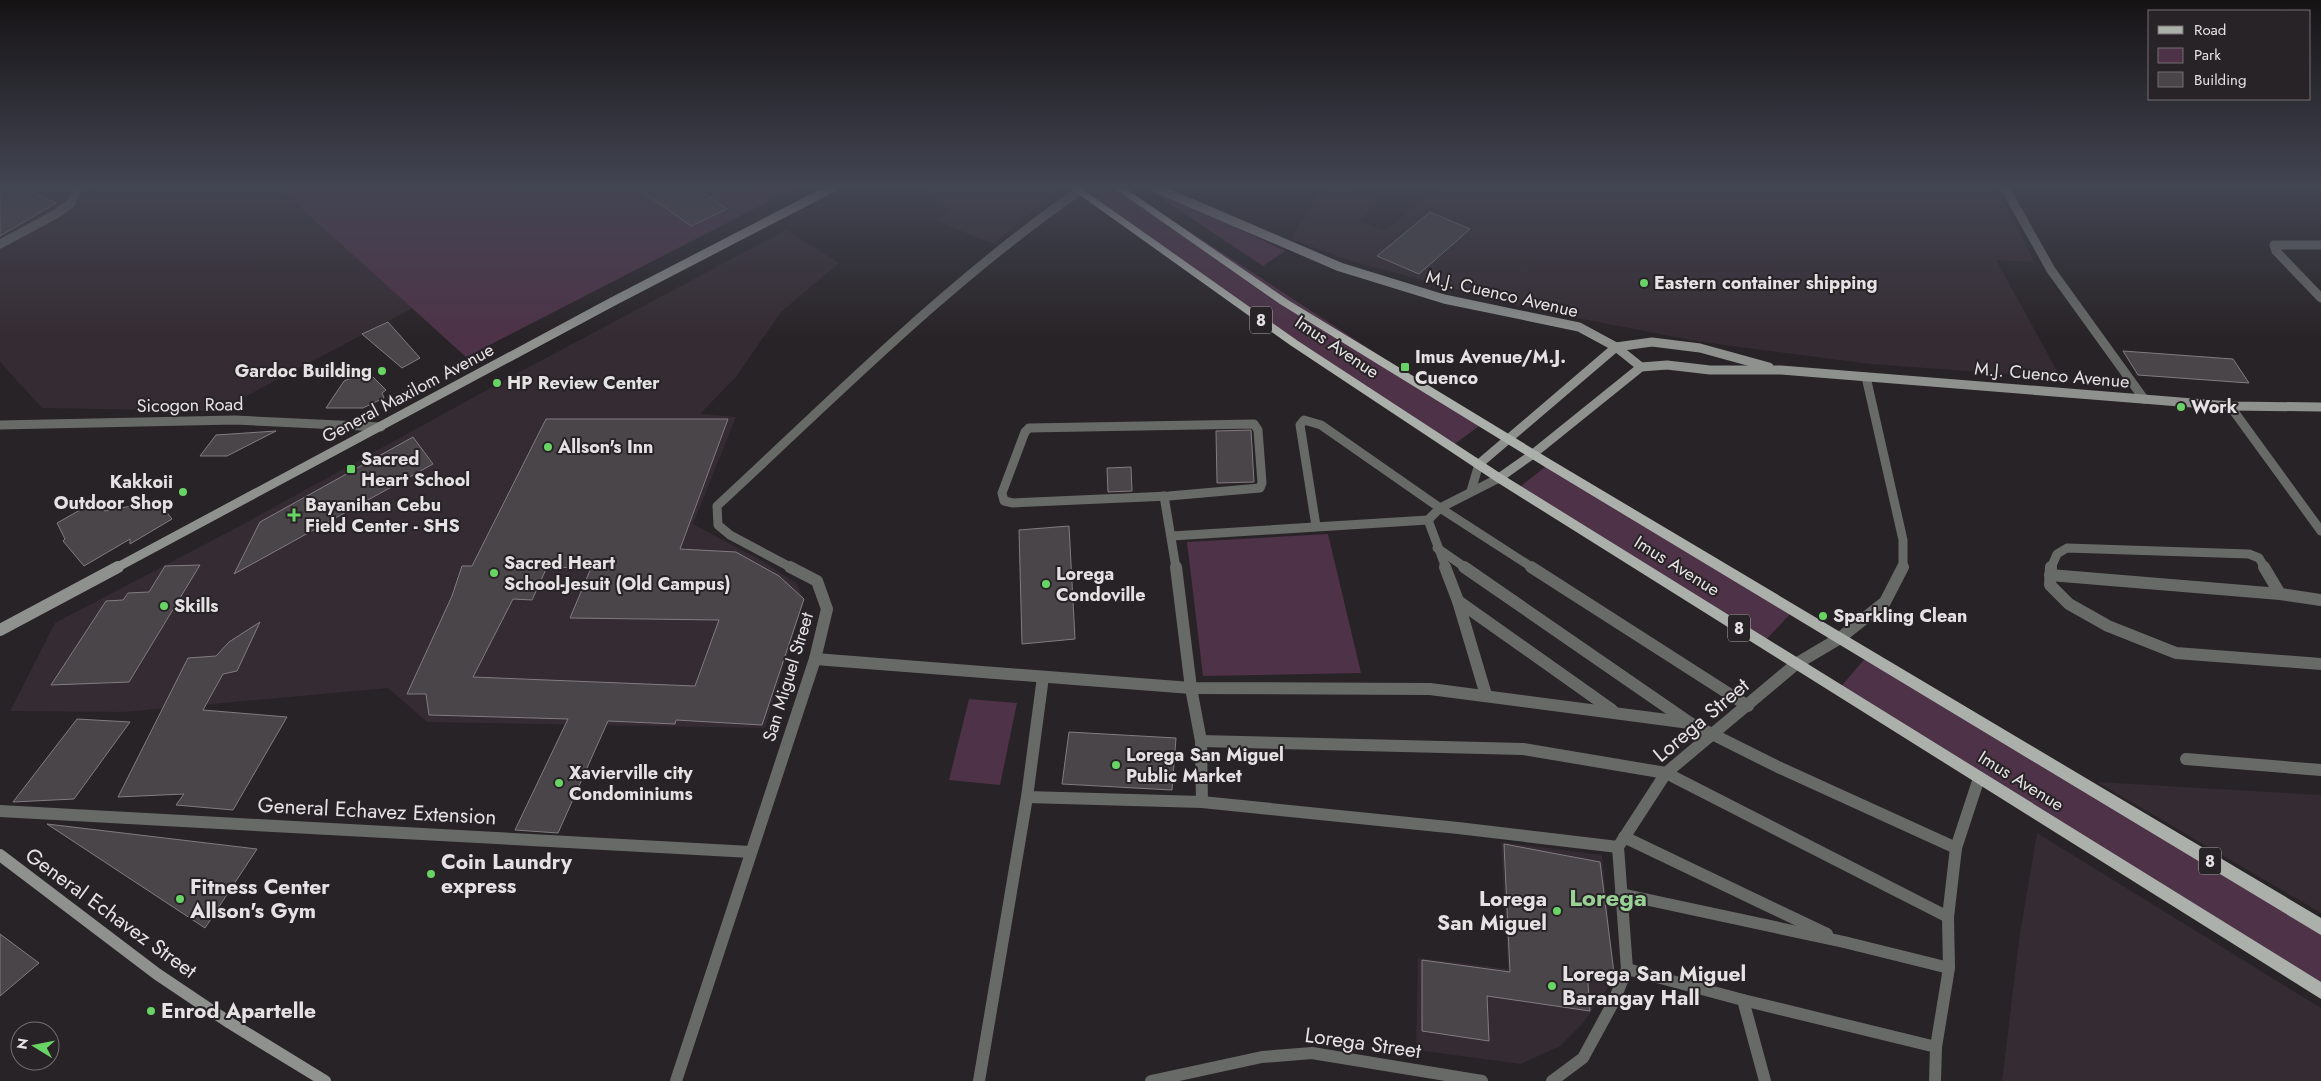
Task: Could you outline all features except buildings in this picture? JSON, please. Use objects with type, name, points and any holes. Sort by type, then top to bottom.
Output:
[{"type":"main road","name":"General Maxilom Avenue","points":[[0,630],[612,302],[735,238]]},
{"type":"main road","name":"Imus Avenue","points":[[1146,238],[1294,343],[1499,478],[2321,992]]},
{"type":"main road","name":"Imus Avenue","points":[[1192,238],[1284,302],[1510,440],[2321,927]]},
{"type":"main road","name":"M.J. Cuenco Avenue","points":[[1273,238],[1340,267],[1444,299],[1496,308],[1579,327],[1616,347],[1642,367],[1667,364],[1710,370],[1781,370],[2230,406],[2321,407]]},
{"type":"main road","name":"M.J. Cuenco Avenue","points":[[1616,347],[1652,342],[1700,348],[1781,370]]},
{"type":"main road","points":[[1479,464],[1510,440],[1616,347]]},
{"type":"main road","points":[[1499,478],[1533,454],[1642,367]]},
{"type":"main road","name":"General Echavez Street","points":[[0,855],[150,969],[230,1023],[325,1081]]},
{"type":"street","name":"San Miguel Street","points":[[676,1081],[815,659],[827,609],[817,581],[730,535],[718,525],[717,506],[908,329],[1014,238]]},
{"type":"street","points":[[2033,238],[2051,270],[2144,399]]},
{"type":"street","points":[[2321,245],[2274,245],[2276,251],[2321,298]]},
{"type":"street","name":"Lorega Street","points":[[1621,842],[1666,772],[1712,733],[1748,706],[1796,664],[1840,638],[1885,602],[1903,567],[1903,540],[1866,377]]},
{"type":"street","points":[[2230,406],[2321,531]]},
{"type":"street","name":"Sicogon Road","points":[[0,425],[235,420],[381,427]]},
{"type":"street","points":[[1316,526],[1300,425],[1304,420],[1321,425],[1440,508],[1748,706]]},
{"type":"street","points":[[1254,424],[1258,430],[1262,483],[1260,488],[1164,496],[1013,503],[1004,500],[1002,493],[1025,432],[1029,428],[1254,424]]},
{"type":"street","points":[[1471,491],[1479,464]]},
{"type":"street","points":[[1172,536],[1428,520],[1440,508],[1499,478]]},
{"type":"street","points":[[1164,496],[1172,536],[1191,688],[1201,741],[1202,802]]},
{"type":"street","points":[[1428,520],[1458,601],[1486,695]]},
{"type":"street","points":[[1437,548],[1690,723],[1778,767],[1956,848]]},
{"type":"street","points":[[2280,594],[2259,558],[2249,554],[2067,548],[2058,552],[2053,558],[2050,575],[2050,585],[2069,604],[2129,636],[2176,653],[2321,664]]},
{"type":"street","points":[[2050,575],[2280,594],[2321,600]]},
{"type":"street","points":[[1458,601],[1615,712]]},
{"type":"street","points":[[815,659],[1191,688],[1430,689],[1690,723]]},
{"type":"street","points":[[979,1081],[1027,797],[1043,677]]},
{"type":"street","points":[[1201,741],[1523,749],[1666,772],[1948,916]]},
{"type":"street","points":[[2186,759],[2321,770]]},
{"type":"street","points":[[1935,1081],[1936,1046],[1949,968],[1948,916],[1956,848],[1979,778]]},
{"type":"street","points":[[1027,797],[1202,802],[1458,828],[1621,842],[1844,942]]},
{"type":"street","name":"General Echavez Extension","points":[[0,811],[751,852]]},
{"type":"street","points":[[1552,1081],[1583,1058],[1613,1003],[1627,969],[1621,894],[1621,842]]},
{"type":"street","points":[[1621,894],[1844,942],[1949,968]]},
{"type":"street","points":[[1627,969],[1743,1000],[1936,1046]]},
{"type":"street","points":[[1743,1000],[1765,1081]]},
{"type":"street","name":"Lorega Street","points":[[1151,1081],[1262,1057],[1312,1053],[1482,1081]]},
{"type":"shaded area","points":[[0,238],[337,238],[415,307],[218,411],[42,408],[0,362]]},
{"type":"shaded area","name":"Sacred Heart School-Jesuit (Old Campus)","points":[[770,238],[800,238],[839,263],[781,312],[736,377],[700,414],[736,417],[693,524],[764,562],[797,584],[804,600],[765,728],[427,722],[388,688],[123,712],[10,711],[55,623],[236,528],[516,374]]},
{"type":"shaded area","points":[[980,238],[1000,238],[994,244]]},
{"type":"shaded area","points":[[2023,238],[2034,262],[1996,260],[2061,378],[1870,364],[1690,340],[1531,309],[1351,261],[1291,239]]},
{"type":"shaded area","points":[[2097,782],[2321,795],[2321,913]]},
{"type":"shaded area","points":[[2037,833],[2321,1008],[2321,1081],[2002,1081],[2020,933]]},
{"type":"shaded area","points":[[1501,842],[1602,855],[1614,979],[1583,1023],[1560,1046],[1521,1064],[1416,1050],[1418,958],[1508,969]]},
{"type":"green space","points":[[335,238],[697,238],[466,357]]},
{"type":"green space","points":[[1146,238],[1200,238],[1483,423],[1452,446],[1294,343]]},
{"type":"green space","points":[[1222,238],[1259,238],[1285,251],[1263,266]]},
{"type":"green space","points":[[1549,464],[1794,610],[1763,643],[1517,489]]},
{"type":"green space","points":[[1328,534],[1361,673],[1203,676],[1187,542]]},
{"type":"green space","points":[[1868,655],[2321,927],[2321,989],[1838,690]]},
{"type":"green space","points":[[969,699],[1017,703],[1000,785],[949,780]]},
{"type":"place","name":"Eastern container shipping","points":[[1644,283]]},
{"type":"place","name":"Imus Avenue/M.J. Cuenco","points":[[1405,367]]},
{"type":"place","name":"Gardoc Building","points":[[382,371]]},
{"type":"place","name":"HP Review Center","points":[[497,383]]},
{"type":"place","name":"Work","points":[[2181,407]]},
{"type":"place","name":"Allson's Inn","points":[[548,447]]},
{"type":"place","name":"Sacred Heart School","points":[[351,469]]},
{"type":"place","name":"Kakkoii Outdoor Shop","points":[[183,492]]},
{"type":"place","name":"Bayanihan Cebu Field Center - SHS","points":[[294,515]]},
{"type":"place","name":"Sacred Heart School-Jesuit (Old Campus)","points":[[494,573]]},
{"type":"place","name":"Lorega Condoville","points":[[1046,584]]},
{"type":"place","name":"Skills","points":[[164,606]]},
{"type":"place","name":"Sparkling Clean","points":[[1823,616]]},
{"type":"place","name":"Lorega San Miguel Public Market","points":[[1116,765]]},
{"type":"place","name":"Xavierville city Condominiums","points":[[559,783]]},
{"type":"place","name":"Coin Laundry express","points":[[431,874]]},
{"type":"place","name":"Fitness Center Allson's Gym","points":[[180,899]]},
{"type":"place","name":"Lorega San Miguel","points":[[1557,911]]},
{"type":"place","name":"Lorega San Miguel Barangay Hall","points":[[1552,986]]},
{"type":"place","name":"Enrod Apartelle","points":[[151,1011]]},
{"type":"district","name":"Lorega","points":[[1608,898]]}]
